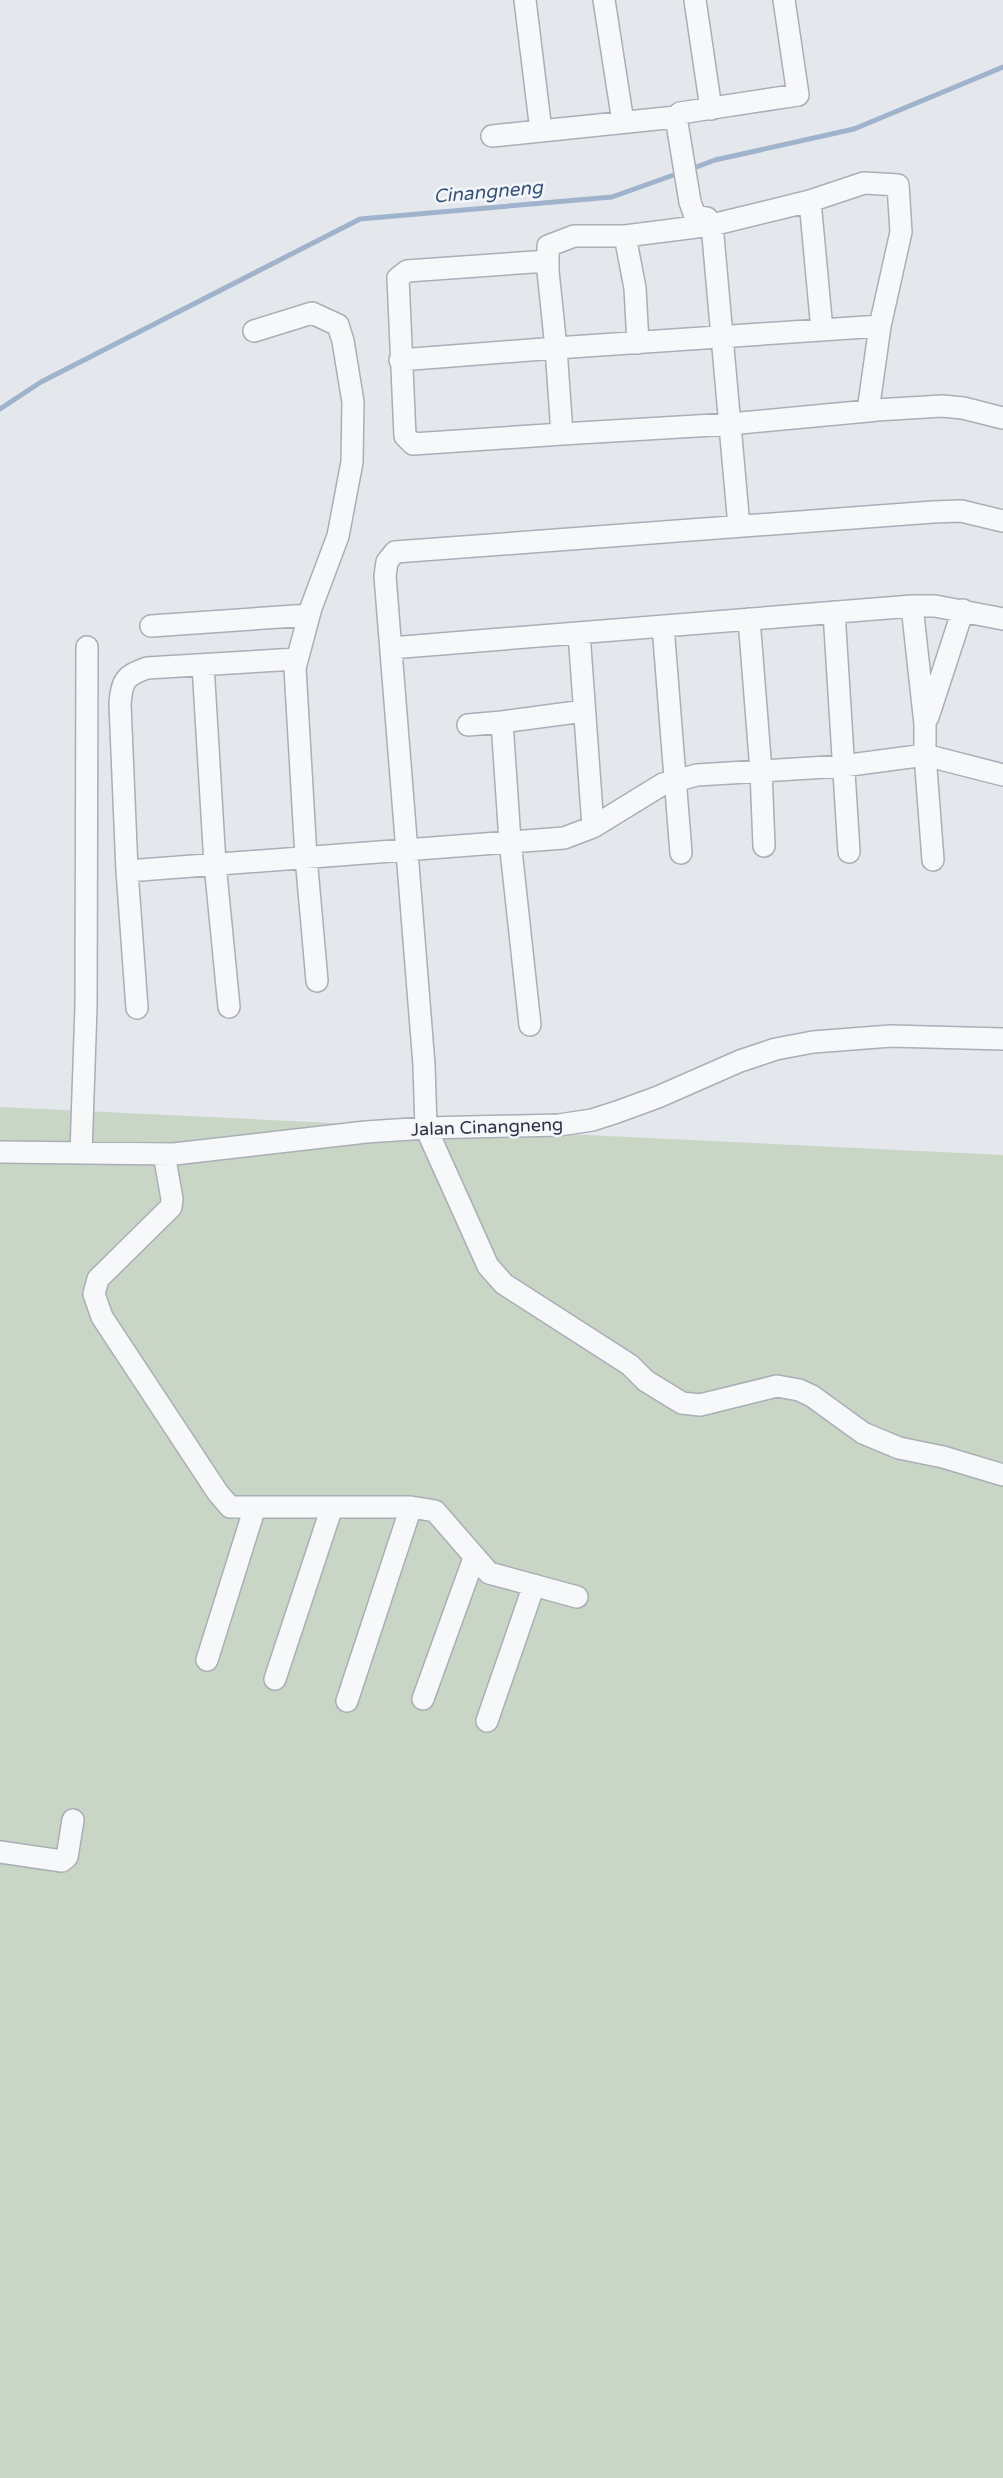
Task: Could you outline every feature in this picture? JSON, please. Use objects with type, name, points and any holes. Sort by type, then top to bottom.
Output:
[{"type":"street","points":[[525,0],[541,131]]},
{"type":"street","points":[[604,0],[623,122]]},
{"type":"street","points":[[695,0],[711,109]]},
{"type":"street","points":[[492,136],[676,117],[680,113],[798,95],[784,0]]},
{"type":"street","points":[[676,117],[690,202],[695,216],[707,218],[712,225],[739,526]]},
{"type":"street","points":[[562,434],[548,246],[574,236],[625,236],[712,225],[810,201],[864,183],[898,185],[901,232],[880,326],[868,411]]},
{"type":"street","points":[[810,201],[822,331]]},
{"type":"street","points":[[625,236],[635,288],[638,343]]},
{"type":"street","points":[[548,261],[407,271],[398,278],[405,436],[413,444],[730,424],[942,406],[1003,418]]},
{"type":"street","points":[[254,331],[312,313],[338,325],[352,402],[352,462],[338,536],[309,615],[295,668],[306,857],[317,981]]},
{"type":"street","points":[[400,360],[880,326]]},
{"type":"street","points":[[1003,521],[961,511],[395,552],[387,562],[385,576],[424,1065],[426,1128],[478,1245],[496,1276],[682,1403],[701,1405],[777,1386],[812,1396],[863,1433],[899,1448],[943,1457],[1003,1475]]},
{"type":"street","points":[[391,648],[912,606],[935,606],[1003,619]]},
{"type":"street","points":[[912,606],[925,724],[933,860]]},
{"type":"street","points":[[925,724],[963,610]]},
{"type":"street","points":[[834,612],[849,852]]},
{"type":"street","points":[[151,626],[309,615]]},
{"type":"street","points":[[749,619],[764,846]]},
{"type":"street","points":[[663,626],[681,853]]},
{"type":"street","points":[[579,633],[593,827]]},
{"type":"street","points":[[81,1153],[86,1007],[87,647]]},
{"type":"street","points":[[137,1008],[127,871],[121,686],[131,674],[148,668],[297,659]]},
{"type":"street","points":[[204,665],[215,864],[229,1007]]},
{"type":"street","points":[[468,725],[584,711]]},
{"type":"street","points":[[502,722],[510,841],[530,1025]]},
{"type":"street","points":[[127,871],[564,838],[593,827],[663,784],[676,779],[843,766],[925,755],[1003,775]]},
{"type":"street","name":"Jalan Cinangneng","points":[[0,1152],[164,1154],[247,1147],[323,1136],[426,1128],[559,1125],[592,1120],[658,1097],[776,1049],[813,1042],[891,1036],[1003,1039]]},
{"type":"street","points":[[164,1154],[171,1207],[98,1279],[94,1294],[102,1317],[218,1493],[230,1507],[411,1507],[435,1511],[489,1573],[577,1597]]},
{"type":"street","points":[[206,1660],[256,1507]]},
{"type":"street","points":[[275,1679],[332,1507]]},
{"type":"street","points":[[347,1701],[411,1507]]},
{"type":"street","points":[[423,1699],[474,1558]]},
{"type":"street","points":[[488,1721],[534,1586]]},
{"type":"street","points":[[0,1852],[62,1861],[66,1857],[73,1820]]},
{"type":"green space","points":[[0,1107],[1003,1155],[1003,2478],[0,2478]]},
{"type":"waterway","name":"Cinangneng","points":[[691,169],[715,160],[854,129],[1003,67]]},
{"type":"waterway","name":"Cinangneng","points":[[0,409],[41,382],[360,219],[612,197],[682,172]]}]
